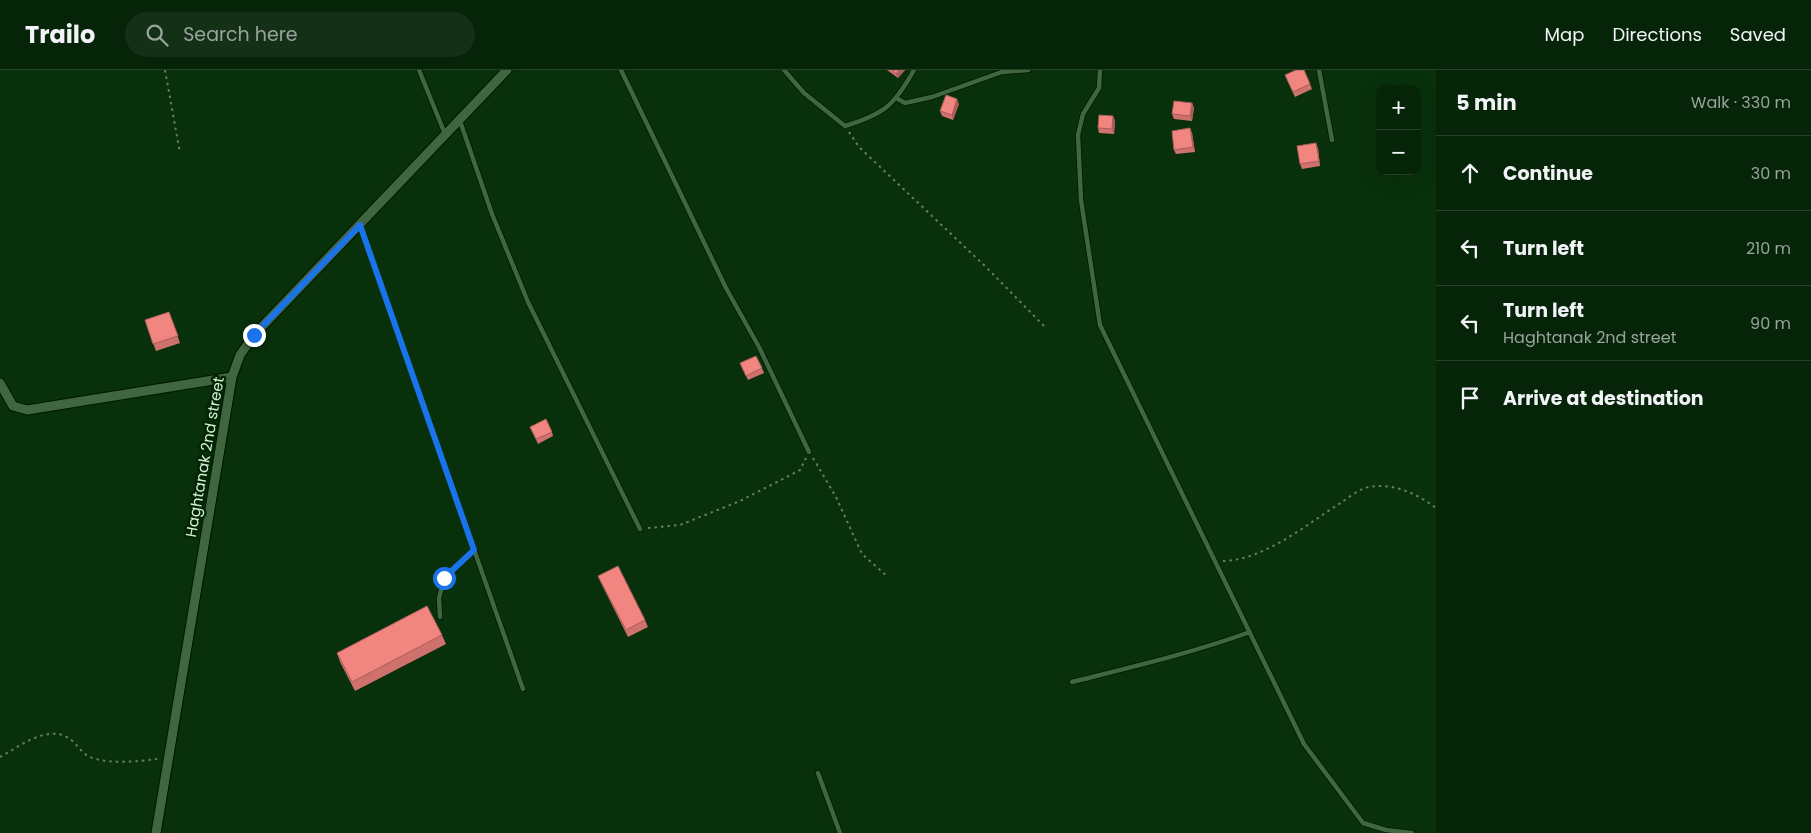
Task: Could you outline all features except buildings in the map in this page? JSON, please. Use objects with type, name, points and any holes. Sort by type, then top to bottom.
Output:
[{"type":"street","name":"Haghtanak 2nd street","points":[[156,833],[232,377],[240,355],[254,335],[508,70]]},
{"type":"street","points":[[0,383],[13,406],[27,410],[232,377]]},
{"type":"lane","points":[[419,70],[446,135]]},
{"type":"lane","points":[[621,70],[726,288],[759,347],[809,452]]},
{"type":"lane","points":[[784,70],[804,93],[845,126],[870,119],[887,108],[903,90],[914,70]]},
{"type":"lane","points":[[896,98],[905,103],[932,97],[1002,72],[1028,70]]},
{"type":"lane","points":[[1100,70],[1099,88],[1084,114],[1078,135],[1081,200],[1100,325],[1304,744],[1363,823],[1386,830],[1412,833]]},
{"type":"lane","points":[[1319,70],[1332,140]]},
{"type":"lane","points":[[460,121],[492,214],[528,302],[640,529]]},
{"type":"lane","points":[[360,225],[523,689]]},
{"type":"lane","points":[[440,617],[439,598],[444,578],[474,550]]},
{"type":"lane","points":[[1072,682],[1215,645],[1250,632]]},
{"type":"lane","points":[[818,773],[840,833]]},
{"type":"path","points":[[165,70],[180,152]]},
{"type":"path","points":[[845,126],[859,147],[986,267],[1045,327]]},
{"type":"path","points":[[640,529],[680,525],[740,501],[800,470],[809,452]]},
{"type":"path","points":[[809,452],[836,497],[862,554],[888,577]]},
{"type":"path","points":[[1214,561],[1232,561],[1265,550],[1364,488],[1388,486],[1425,500],[1436,508]]},
{"type":"path","points":[[0,757],[31,740],[51,734],[69,738],[89,757],[117,762],[168,758]]},
{"type":"route","points":[[254,335],[360,225],[474,550],[444,578]]}]
